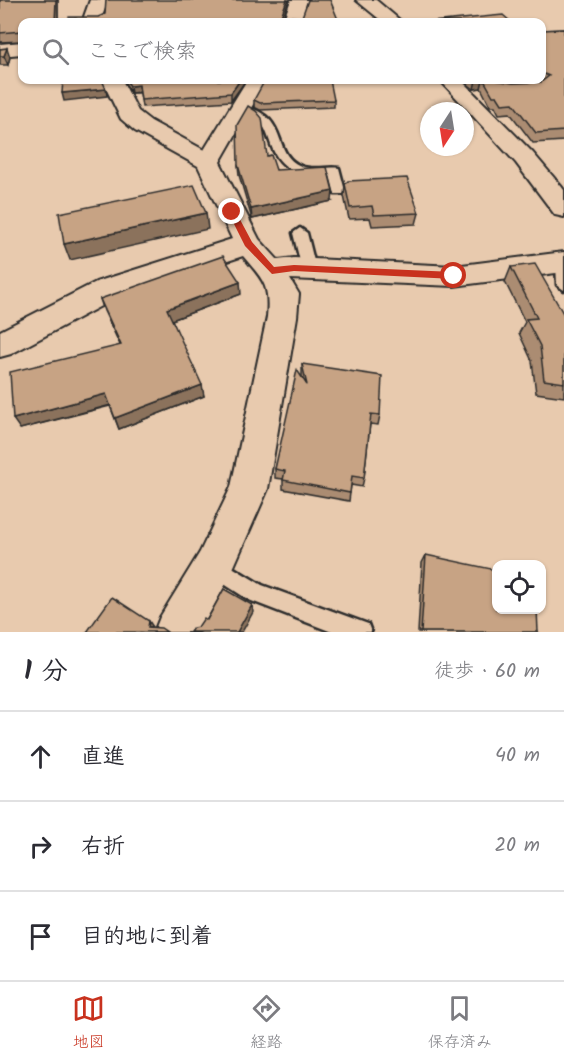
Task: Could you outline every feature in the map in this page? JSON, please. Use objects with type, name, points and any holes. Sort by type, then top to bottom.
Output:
[{"type":"street","points":[[92,18],[99,0]]},
{"type":"street","points":[[293,18],[300,0]]},
{"type":"street","points":[[365,0],[388,18]]},
{"type":"street","points":[[0,50],[18,48]]},
{"type":"street","points":[[114,84],[129,114],[143,126],[208,162],[248,244],[272,271],[284,294],[282,317],[249,489],[214,566],[175,632]]},
{"type":"street","points":[[208,162],[255,84]]},
{"type":"street","points":[[455,84],[505,134],[560,198]]},
{"type":"street","points":[[0,345],[106,290],[248,244]]},
{"type":"street","points":[[272,271],[309,269],[454,276],[564,270]]},
{"type":"lane","points":[[240,108],[256,112],[265,120],[279,154],[291,166],[306,171],[335,171],[339,191]]},
{"type":"lane","points":[[300,233],[309,269]]},
{"type":"lane","points":[[214,566],[256,593],[360,632]]},
{"type":"building","points":[[0,0],[56,0],[55,18],[18,18],[18,31],[0,33]]},
{"type":"building","points":[[106,0],[287,0],[281,16],[302,17],[308,0],[330,0],[337,18],[69,18],[98,17],[105,14]]},
{"type":"building","points":[[503,15],[506,18],[472,18]]},
{"type":"building","points":[[564,29],[564,131],[536,133],[513,103],[502,104],[497,96],[493,96],[486,84],[546,84],[546,78],[549,76],[546,75],[546,30]]},
{"type":"building","points":[[7,48],[4,56],[0,56],[0,49]]},
{"type":"building","points":[[63,84],[104,84],[106,89],[62,93]]},
{"type":"building","points":[[129,84],[237,84],[231,93],[141,100],[139,85],[130,86]]},
{"type":"building","points":[[263,84],[331,84],[334,100],[260,103],[254,100]]},
{"type":"building","points":[[248,106],[262,118],[267,156],[271,155],[276,170],[327,167],[333,191],[251,209],[238,165],[237,125]]},
{"type":"building","points":[[407,178],[419,213],[374,215],[372,206],[350,208],[345,184],[348,181]]},
{"type":"building","points":[[194,185],[206,213],[64,244],[59,213]]},
{"type":"building","points":[[223,256],[240,282],[167,309],[202,385],[115,418],[106,394],[13,419],[10,372],[121,345],[100,299]]},
{"type":"building","points":[[535,264],[564,315],[564,383],[544,380],[540,346],[526,319],[537,318],[511,267]]},
{"type":"building","points":[[302,364],[382,376],[380,415],[371,414],[364,478],[352,476],[350,493],[283,480],[285,471],[275,469],[297,370],[307,385]]},
{"type":"building","points":[[426,555],[492,569],[492,614],[537,614],[538,632],[421,632]]},
{"type":"building","points":[[224,589],[252,605],[237,632],[190,632],[193,628],[198,627],[204,618],[207,620]]},
{"type":"building","points":[[112,597],[149,621],[148,627],[161,628],[167,632],[87,632]]},
{"type":"route","points":[[232,212],[248,244],[272,271],[294,268],[454,276]]}]
